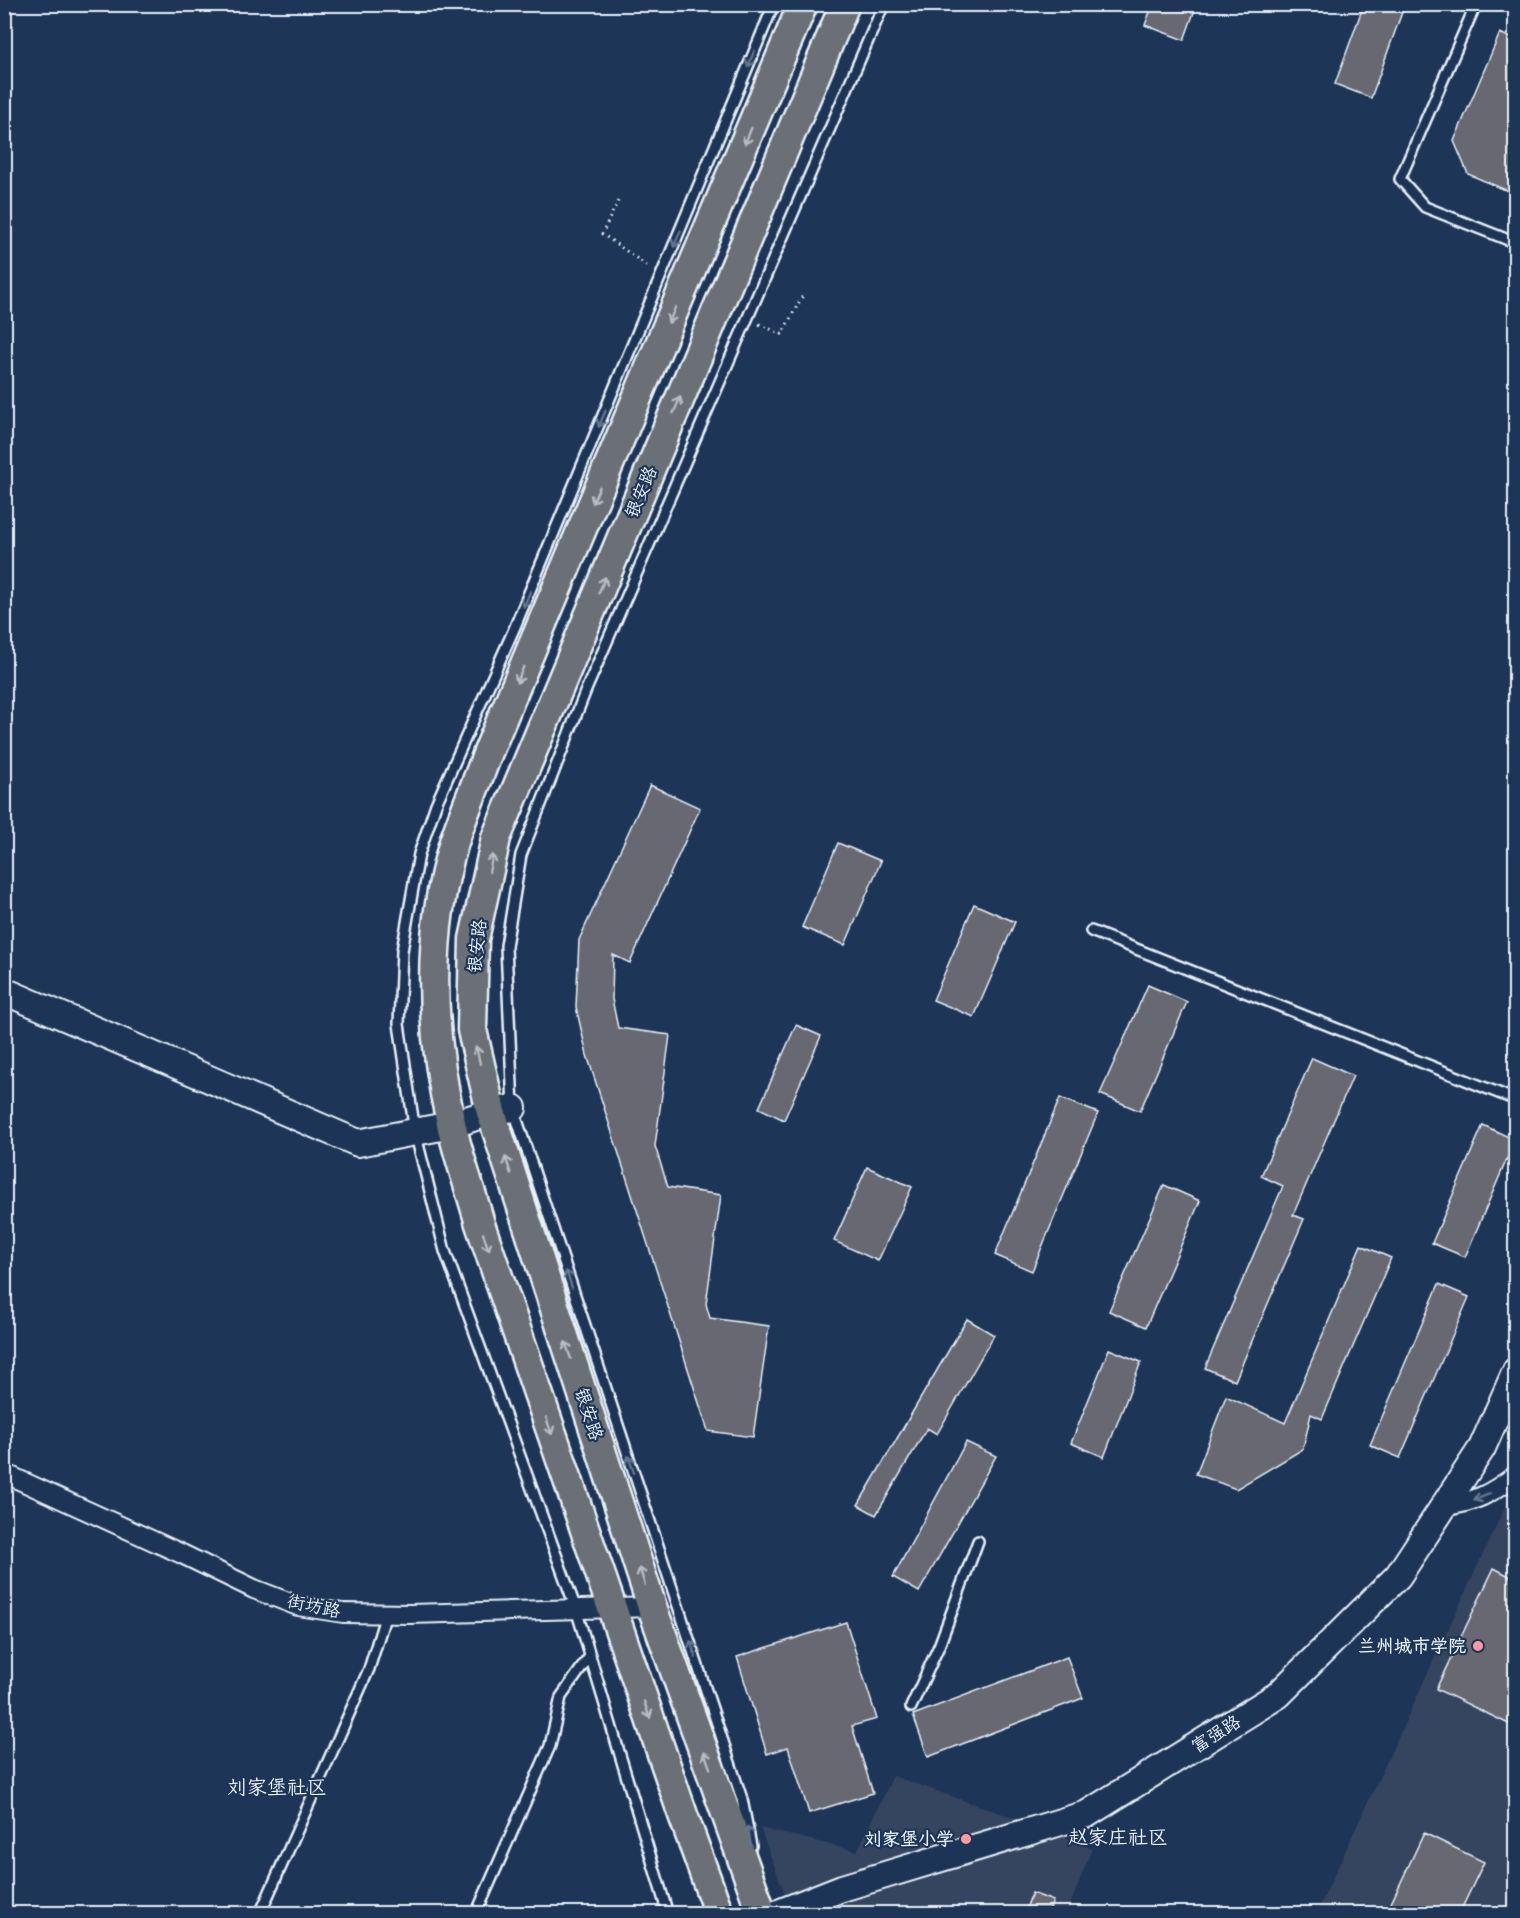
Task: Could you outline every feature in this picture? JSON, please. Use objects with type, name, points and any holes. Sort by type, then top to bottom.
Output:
[{"type":"main road","points":[[719,1914],[480,1224],[451,1125],[435,1028],[433,986],[438,919],[454,843],[488,752],[803,4]]},
{"type":"main road","name":"银安路","points":[[762,1914],[652,1607],[502,1110],[472,1030],[474,939],[496,838],[845,4]]},
{"type":"main road","points":[[4,991],[358,1143],[451,1125],[502,1110]]},
{"type":"main road","name":"富强路","points":[[776,1914],[842,1888],[1087,1814],[1278,1695],[1398,1576],[1482,1448],[1515,1371]]},
{"type":"street","name":"街坊路","points":[[4,1473],[254,1589],[298,1606],[343,1613],[386,1614],[652,1607]]},
{"type":"street","points":[[1444,1506],[1463,1504],[1494,1492],[1515,1475]]},
{"type":"lane","points":[[668,1914],[576,1609],[445,1251],[415,1132],[399,1024],[402,951],[419,854],[436,804],[514,629],[774,4]]},
{"type":"lane","points":[[762,1914],[742,1799],[538,1186],[502,1110],[506,946],[521,855],[586,690],[884,4]]},
{"type":"lane","points":[[1476,4],[1400,179],[1425,207],[1515,243]]},
{"type":"lane","points":[[1091,931],[1515,1100]]},
{"type":"lane","points":[[911,1707],[939,1646],[978,1541]]},
{"type":"lane","points":[[260,1914],[369,1669],[386,1614]]},
{"type":"lane","points":[[476,1914],[550,1746],[561,1697],[590,1656]]},
{"type":"path","points":[[618,201],[602,234],[661,276]]},
{"type":"path","points":[[748,319],[782,334],[803,295]]},
{"type":"shaded area","name":"兰州城市学院","points":[[1515,1485],[1515,1913],[1316,1914],[1495,1528]]},
{"type":"shaded area","name":"刘家堡小学","points":[[893,1776],[1044,1828],[1092,1849],[1067,1913],[792,1913],[760,1828],[857,1851]]},
{"type":"building","points":[[1153,4],[1197,4],[1184,40],[1145,25]]},
{"type":"building","points":[[1364,4],[1405,4],[1371,98],[1335,84]]},
{"type":"building","points":[[1500,33],[1515,40],[1515,194],[1468,174],[1454,141]]},
{"type":"building","points":[[650,785],[700,808],[630,963],[613,955],[612,999],[618,1028],[670,1035],[655,1146],[668,1187],[721,1195],[706,1304],[710,1318],[769,1326],[753,1437],[708,1431],[587,1055],[576,1007],[579,940]]},
{"type":"building","points":[[838,843],[881,861],[845,945],[802,927]]},
{"type":"building","points":[[974,904],[1015,922],[974,1017],[933,1000]]},
{"type":"building","points":[[1148,985],[1187,1002],[1140,1111],[1100,1094]]},
{"type":"building","points":[[796,1025],[821,1036],[784,1120],[759,1108]]},
{"type":"building","points":[[1312,1058],[1353,1076],[1293,1215],[1304,1219],[1235,1381],[1205,1368],[1283,1186],[1261,1176]]},
{"type":"building","points":[[1060,1098],[1098,1113],[1032,1271],[995,1255]]},
{"type":"building","points":[[1483,1125],[1515,1140],[1465,1257],[1432,1243]]},
{"type":"building","points":[[867,1167],[912,1187],[878,1261],[834,1241]]},
{"type":"building","points":[[1164,1185],[1200,1201],[1146,1327],[1109,1311]]},
{"type":"building","points":[[1361,1245],[1391,1258],[1322,1419],[1311,1414],[1303,1449],[1236,1489],[1196,1474],[1226,1396],[1285,1423]]},
{"type":"building","points":[[1439,1284],[1469,1297],[1400,1458],[1370,1445]]},
{"type":"building","points":[[967,1319],[994,1335],[937,1434],[927,1428],[876,1515],[858,1505]]},
{"type":"building","points":[[1109,1349],[1141,1362],[1104,1457],[1071,1443]]},
{"type":"building","points":[[966,1442],[996,1456],[919,1592],[893,1577]]},
{"type":"building","points":[[1494,1568],[1515,1579],[1515,1727],[1436,1689]]},
{"type":"building","points":[[846,1622],[877,1719],[852,1726],[873,1793],[809,1813],[788,1747],[767,1754],[737,1657]]},
{"type":"building","points":[[1067,1657],[1083,1698],[928,1757],[913,1715]]},
{"type":"building","points":[[1424,1833],[1484,1862],[1459,1914],[1386,1914]]},
{"type":"building","points":[[1032,1893],[1053,1901],[1048,1914],[1024,1914]]},
{"type":"place","name":"兰州城市学院","points":[[1478,1646]]},
{"type":"place","name":"刘家堡小学","points":[[966,1839]]},
{"type":"district","name":"刘家堡社区","points":[[277,1787]]},
{"type":"district","name":"赵家庄社区","points":[[1118,1837]]}]
